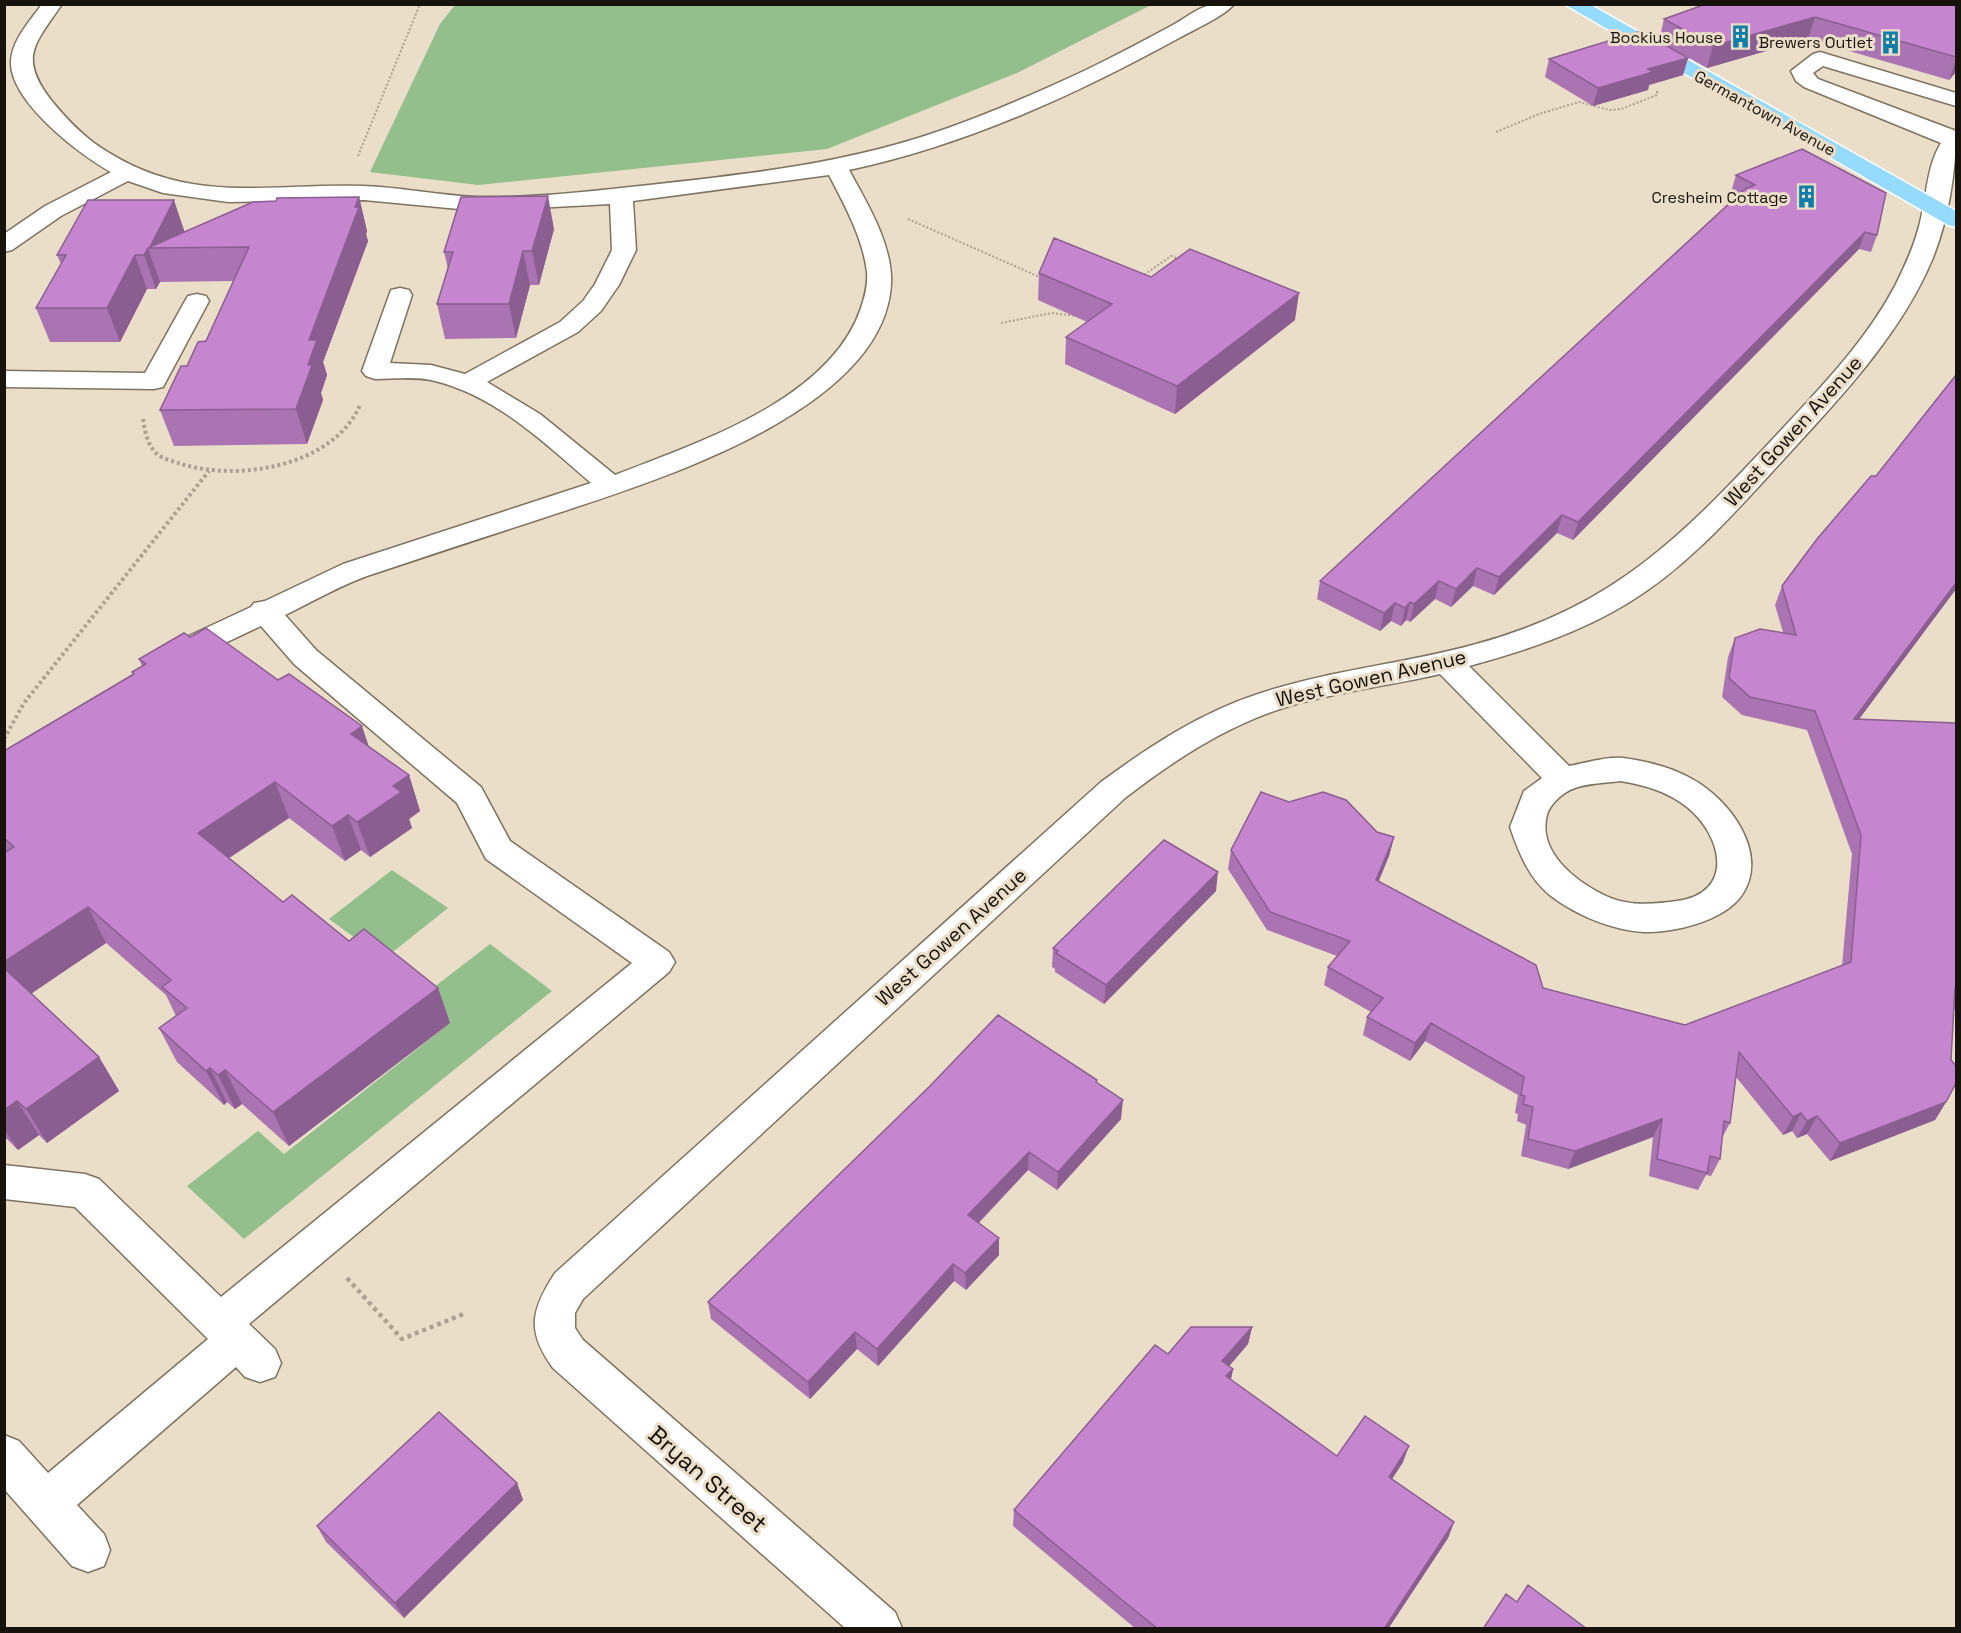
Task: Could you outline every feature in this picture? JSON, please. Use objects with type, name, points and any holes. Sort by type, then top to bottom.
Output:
[{"type":"main road","name":"Germantown Avenue","points":[[1574,4],[1946,214]]},
{"type":"street","points":[[52,4],[14,51],[22,73],[63,132],[125,174],[172,188],[225,197],[343,192],[438,203],[481,204],[621,195],[836,167],[902,150],[1040,99],[1177,32],[1224,4]]},
{"type":"street","points":[[1955,139],[1811,83],[1803,77],[1802,71],[1821,58],[1956,100]]},
{"type":"street","name":"West Gowen Avenue","points":[[552,1320],[558,1303],[569,1286],[1104,798],[1150,761],[1199,732],[1268,702],[1311,689],[1445,662],[1538,634],[1579,618],[1618,596],[1681,551],[1795,430],[1877,335],[1946,214],[1941,163],[1955,139]]},
{"type":"street","points":[[155,666],[264,610],[353,571],[611,486],[744,433],[820,382],[858,344],[880,284],[875,258],[850,194],[836,167]]},
{"type":"street","points":[[5,243],[53,212],[125,174]]},
{"type":"street","points":[[469,382],[569,327],[592,306],[607,285],[624,250],[621,195]]},
{"type":"street","points":[[400,295],[375,372],[436,373],[469,382],[538,424],[611,486]]},
{"type":"street","points":[[4,379],[154,381],[197,301]]},
{"type":"street","points":[[46,1503],[239,1342],[316,1245],[657,962],[498,850],[469,795],[305,657],[264,610]]},
{"type":"street","points":[[1445,662],[1562,778]]},
{"type":"street","points":[[1620,769],[1651,775],[1681,787],[1707,806],[1725,827],[1735,850],[1735,873],[1724,894],[1703,909],[1675,918],[1642,919],[1620,914],[1577,898],[1552,879],[1534,856],[1527,832],[1529,810],[1542,791],[1562,778],[1589,770],[1620,769]]},
{"type":"street","points":[[4,1182],[86,1191],[239,1342]]},
{"type":"street","name":"Bryan Street","points":[[552,1320],[555,1339],[625,1406],[879,1629]]},
{"type":"street","points":[[4,1456],[88,1550]]},
{"type":"path","points":[[358,157],[420,4]]},
{"type":"path","points":[[1496,132],[1539,114],[1579,102],[1598,109],[1621,109],[1657,95],[1656,88],[1664,86]]},
{"type":"path","points":[[850,194],[1048,280]]},
{"type":"path","points":[[1132,284],[1171,256],[1182,261]]},
{"type":"path","points":[[1001,323],[1052,314],[1085,316]]},
{"type":"path","points":[[154,381],[143,418],[147,438],[158,455],[185,467],[232,472],[265,467],[308,453],[333,441],[357,414],[375,372]]},
{"type":"path","points":[[4,740],[24,704],[210,471]]},
{"type":"path","points":[[316,1245],[402,1339],[466,1313]]},
{"type":"green space","points":[[455,5],[1151,5],[1019,72],[827,149],[478,185],[370,172],[440,24]]},
{"type":"green space","points":[[392,870],[448,908],[384,959],[329,919]]},
{"type":"green space","points":[[490,944],[552,991],[244,1239],[187,1186],[258,1131],[284,1154],[450,1023],[420,998]]},
{"type":"building","points":[[1706,4],[1956,4],[1956,57],[1815,17],[1713,46],[1664,19]]},
{"type":"building","points":[[1641,31],[1688,58],[1648,69],[1653,72],[1598,88],[1549,59]]},
{"type":"building","points":[[1802,149],[1886,193],[1877,235],[1865,232],[1578,522],[1562,515],[1499,577],[1477,568],[1456,589],[1439,581],[1414,604],[1410,602],[1405,608],[1395,603],[1384,613],[1320,581],[1745,189],[1755,185],[1736,175]]},
{"type":"building","points":[[548,196],[532,251],[523,251],[509,304],[437,304],[453,252],[444,252],[461,197]]},
{"type":"building","points":[[359,197],[355,207],[359,207],[309,340],[317,340],[308,365],[312,365],[296,409],[160,410],[181,366],[187,366],[198,342],[206,341],[249,247],[148,248],[144,255],[135,255],[107,308],[36,308],[66,255],[57,255],[88,200],[174,200],[150,247],[253,202],[276,201],[277,198]]},
{"type":"building","points":[[1054,238],[1151,277],[1190,249],[1299,293],[1177,386],[1066,337],[1112,304],[1039,273]]},
{"type":"building","points":[[1956,375],[1956,583],[1854,719],[1956,723],[1956,988],[1951,1060],[1956,1066],[1956,1083],[1946,1102],[1840,1143],[1817,1116],[1807,1121],[1801,1113],[1793,1117],[1739,1052],[1730,1123],[1724,1121],[1720,1159],[1710,1156],[1707,1173],[1657,1159],[1662,1119],[1575,1151],[1528,1139],[1533,1107],[1523,1104],[1525,1096],[1521,1095],[1524,1077],[1431,1023],[1415,1043],[1367,1017],[1383,998],[1328,967],[1350,941],[1270,912],[1231,850],[1261,792],[1289,802],[1323,792],[1346,800],[1377,832],[1394,837],[1376,880],[1536,965],[1543,988],[1685,1025],[1851,962],[1861,835],[1815,711],[1750,697],[1729,678],[1735,638],[1760,629],[1796,635],[1782,586],[1817,539],[1871,476],[1876,476]]},
{"type":"building","points":[[206,628],[278,680],[289,674],[362,726],[351,734],[409,775],[393,786],[401,792],[357,822],[348,815],[332,826],[275,782],[198,833],[283,902],[292,895],[349,941],[364,929],[438,988],[273,1112],[225,1070],[218,1075],[210,1068],[206,1071],[159,1028],[187,1008],[162,987],[171,980],[88,907],[4,962],[4,853],[14,847],[4,838],[4,751],[134,674],[132,672],[146,664],[139,659],[184,633],[190,637]]},
{"type":"building","points":[[1164,840],[1218,872],[1106,985],[1056,953],[1058,951],[1053,948]]},
{"type":"building","points":[[4,968],[99,1057],[26,1109],[17,1101],[4,1110]]},
{"type":"building","points":[[998,1015],[1097,1080],[1096,1082],[1123,1100],[1058,1172],[1029,1152],[968,1215],[999,1238],[965,1273],[953,1264],[877,1349],[855,1332],[808,1382],[708,1302],[930,1086]]},
{"type":"building","points":[[1191,1327],[1252,1327],[1222,1361],[1233,1369],[1226,1376],[1337,1456],[1365,1416],[1409,1446],[1389,1477],[1454,1522],[1384,1629],[1158,1629],[1014,1510],[1155,1345],[1168,1354]]},
{"type":"building","points":[[439,1412],[517,1483],[395,1603],[317,1526]]},
{"type":"building","points":[[1528,1585],[1587,1629],[1483,1629],[1506,1594],[1517,1602]]},
{"type":"place","name":"Bockius House","points":[[1741,37]]},
{"type":"place","name":"Brewers Outlet","points":[[1891,42]]},
{"type":"place","name":"Cresheim Cottage","points":[[1806,197]]}]
